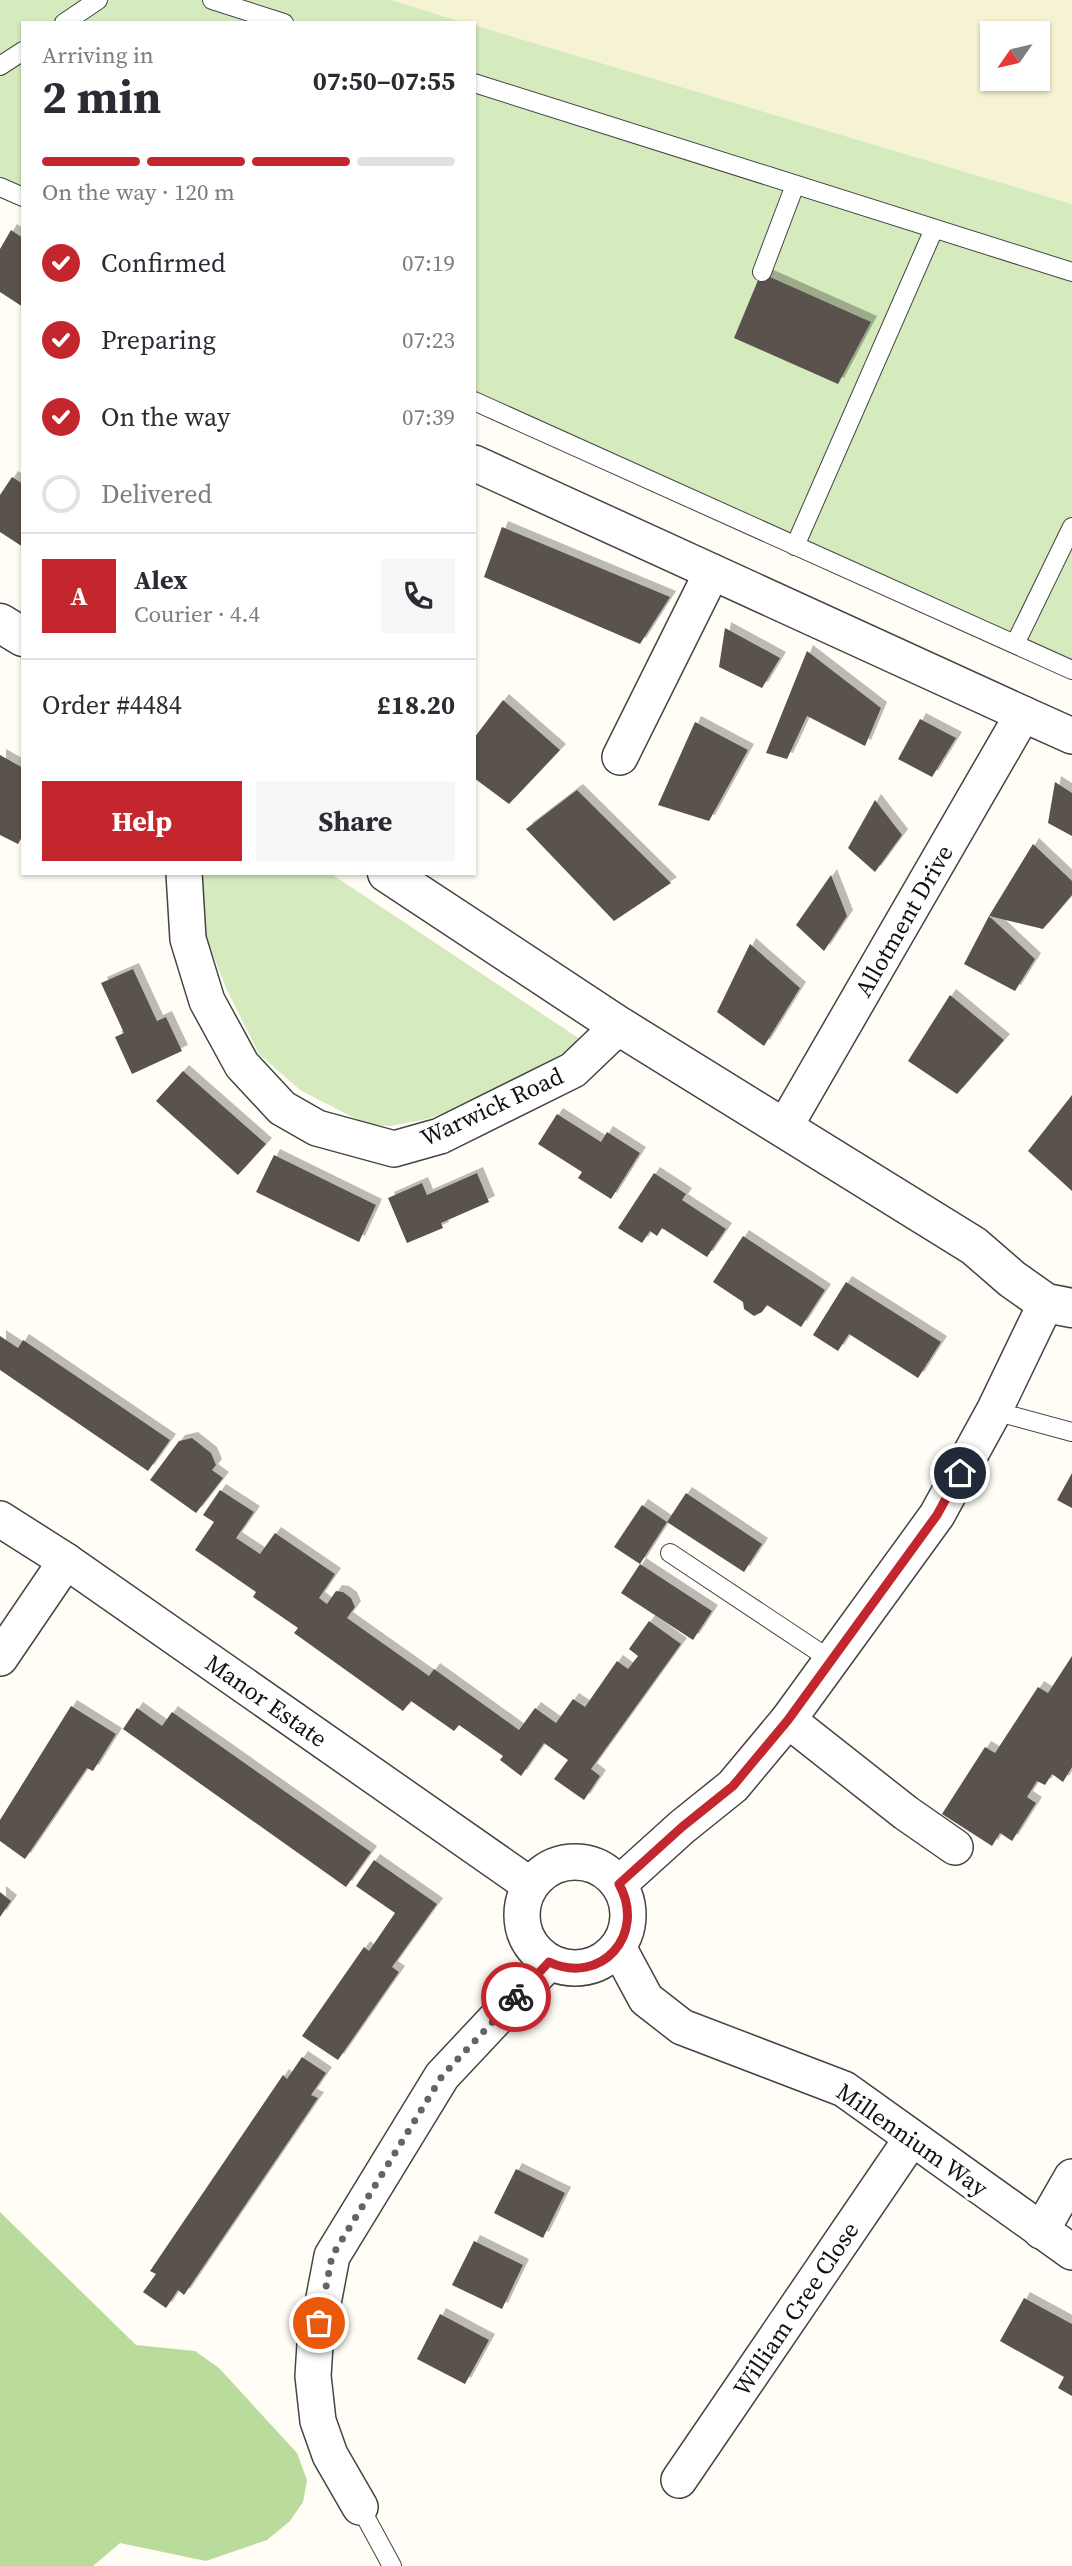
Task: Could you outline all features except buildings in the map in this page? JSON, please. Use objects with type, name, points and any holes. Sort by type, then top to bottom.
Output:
[{"type":"street","points":[[476,464],[1072,736]]},
{"type":"street","points":[[620,757],[712,572]]},
{"type":"street","points":[[0,623],[21,636]]},
{"type":"street","name":"Allotment Drive","points":[[784,1128],[1023,714]]},
{"type":"street","name":"Warwick Road","points":[[184,875],[188,939],[207,1001],[242,1065],[282,1108],[317,1128],[394,1149],[440,1136],[573,1070],[619,1026]]},
{"type":"street","points":[[390,875],[619,1026],[974,1246],[1012,1279],[1059,1306],[994,1411],[937,1515],[788,1720],[733,1786],[682,1827],[619,1884]]},
{"type":"street","name":"Manor Estate","points":[[0,1519],[66,1561],[530,1885]]},
{"type":"street","points":[[0,1658],[66,1561]]},
{"type":"street","points":[[788,1720],[897,1825],[955,1847]]},
{"type":"street","points":[[589,1863],[606,1871],[619,1884],[626,1898],[629,1916],[625,1934],[618,1947],[605,1960],[580,1969],[561,1967],[549,1962],[534,1950],[523,1929],[522,1910],[530,1885],[543,1872],[559,1864],[589,1863]]},
{"type":"street","name":"Millennium Way","points":[[618,1947],[646,2000],[682,2027],[844,2089],[1072,2252]]},
{"type":"street","points":[[359,2507],[331,2455],[318,2421],[313,2376],[315,2345],[332,2256],[442,2076],[549,1962]]},
{"type":"street","name":"William Cree Close","points":[[679,2480],[912,2138]]},
{"type":"street","points":[[1041,2231],[1072,2177]]},
{"type":"lane","points":[[67,21],[98,0]]},
{"type":"lane","points":[[212,0],[278,21]]},
{"type":"lane","points":[[0,66],[21,52]]},
{"type":"lane","points":[[476,88],[1072,272]]},
{"type":"lane","points":[[762,272],[795,185]]},
{"type":"lane","points":[[0,187],[21,196]]},
{"type":"lane","points":[[795,546],[934,229]]},
{"type":"lane","points":[[476,402],[1072,670]]},
{"type":"lane","points":[[1015,644],[1072,527]]},
{"type":"lane","points":[[994,1411],[1072,1432]]},
{"type":"lane","points":[[670,1553],[831,1660]]},
{"type":"lane","points":[[359,2507],[392,2566]]},
{"type":"shaded area","points":[[391,0],[1072,0],[1072,204],[476,26],[476,21],[459,21]]},
{"type":"green space","points":[[0,0],[391,0],[459,21],[21,21],[21,195],[0,182]]},
{"type":"green space","points":[[476,26],[1072,204],[1072,670],[476,402]]},
{"type":"green space","points":[[196,875],[333,875],[583,1041],[482,1102],[423,1120],[390,1126],[368,1125],[300,1090],[259,1054],[226,988],[200,921]]},
{"type":"green space","points":[[0,2212],[136,2345],[195,2351],[219,2368],[297,2453],[307,2480],[303,2502],[290,2521],[267,2540],[206,2561],[120,2543],[93,2566],[0,2566]]},
{"type":"way so far","points":[[319,2323],[332,2256],[442,2076],[516,1997]]},
{"type":"route","points":[[516,1997],[549,1962],[561,1967],[580,1969],[605,1960],[618,1947],[625,1934],[629,1916],[626,1898],[619,1884],[682,1827],[733,1786],[788,1720],[937,1515],[960,1473]]}]
